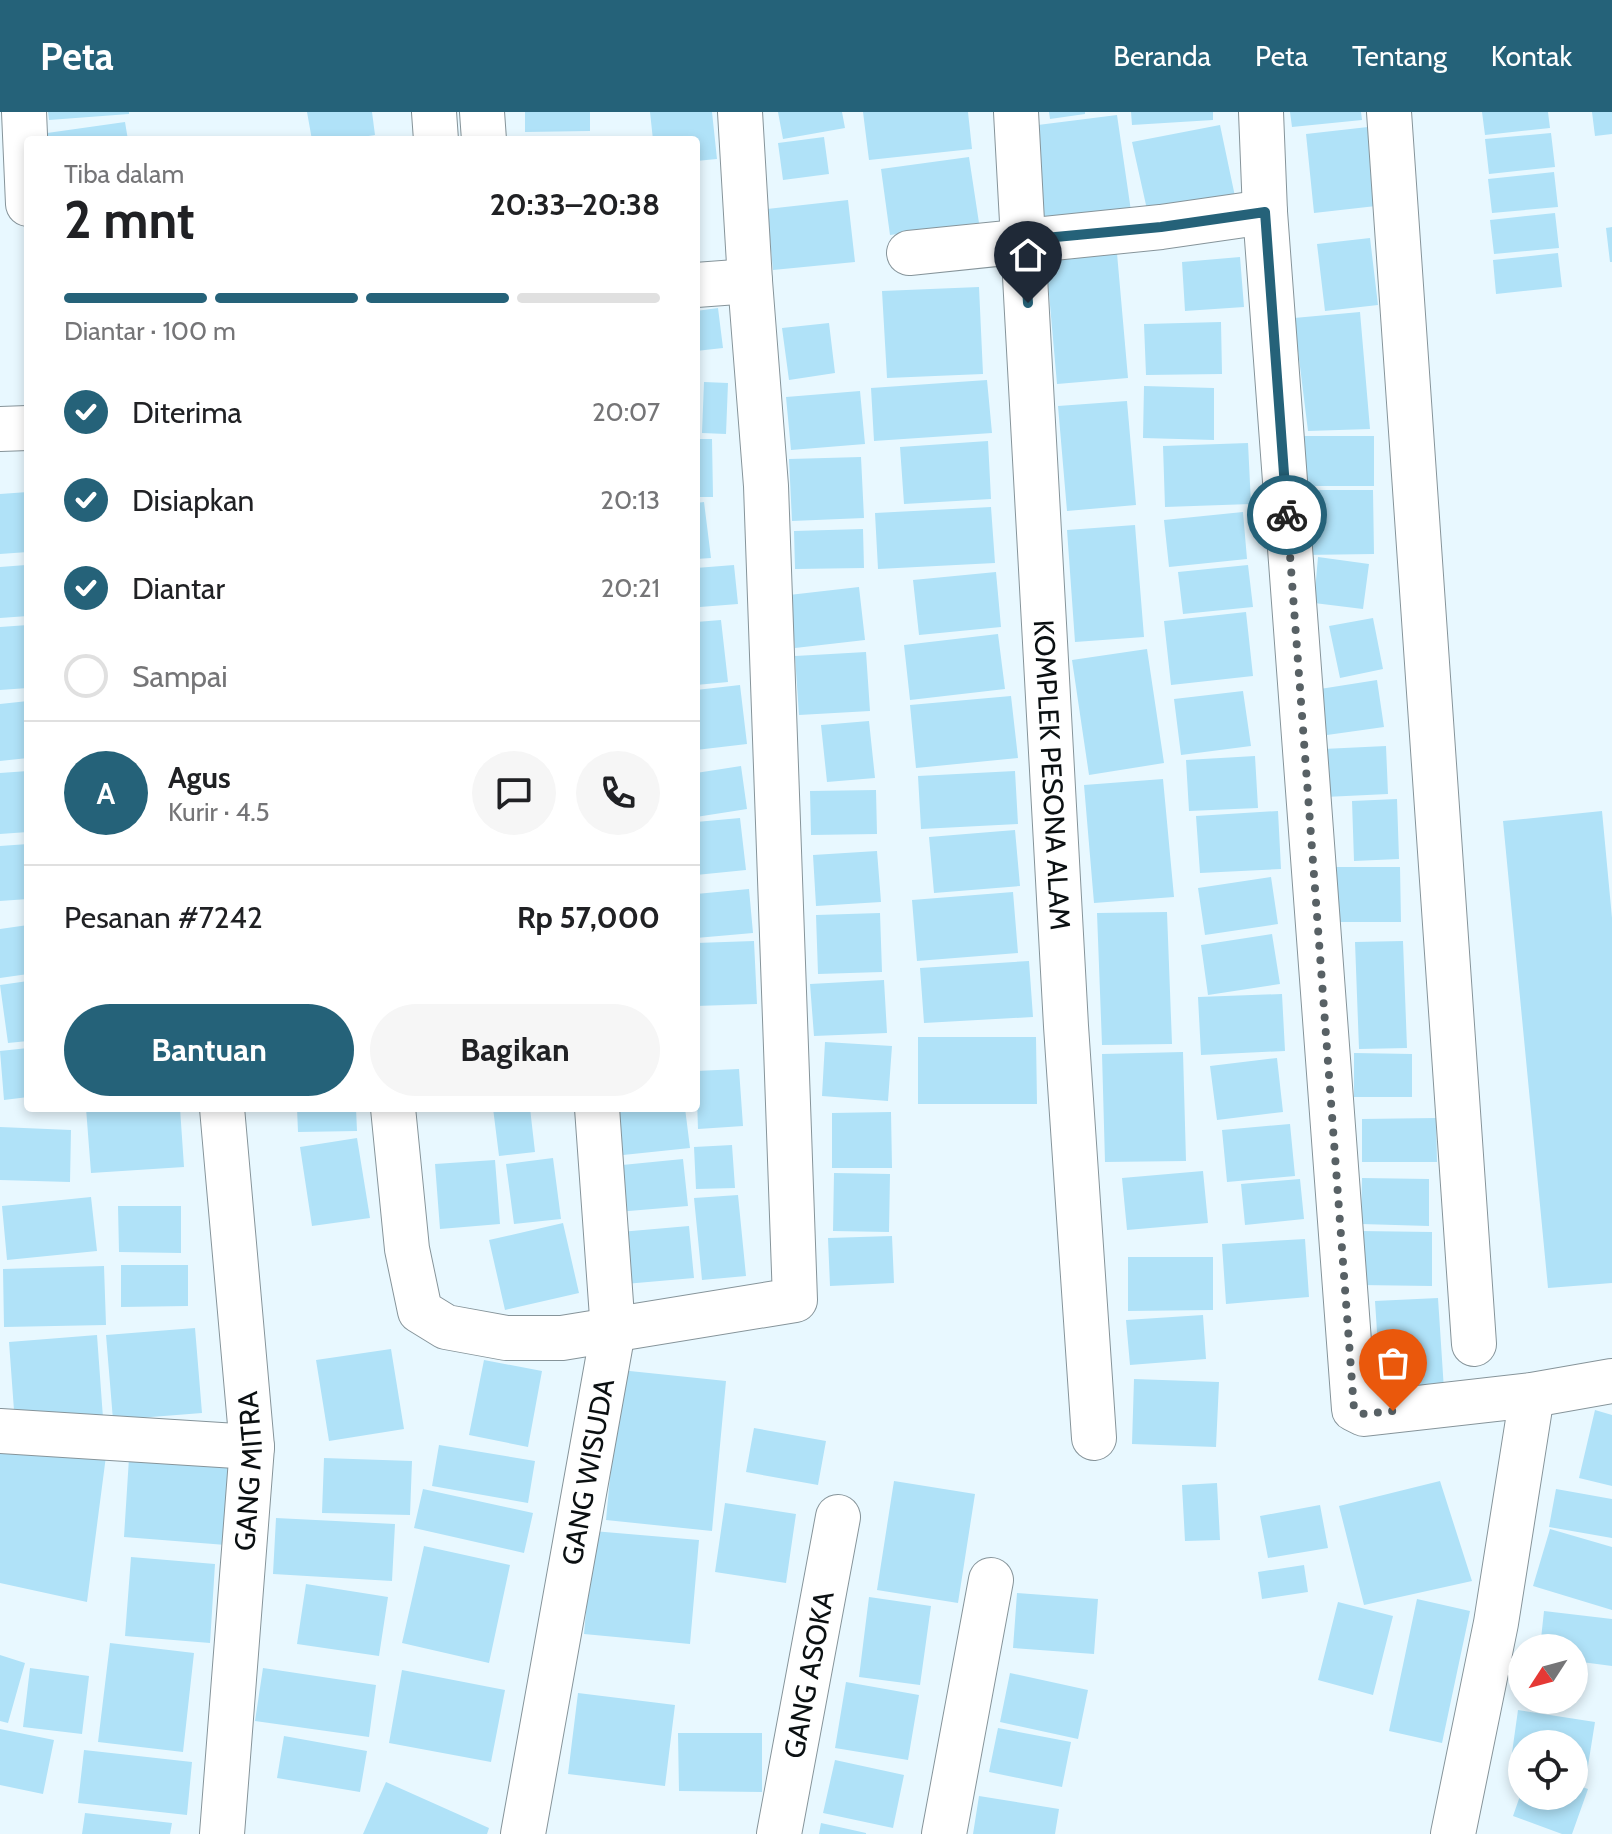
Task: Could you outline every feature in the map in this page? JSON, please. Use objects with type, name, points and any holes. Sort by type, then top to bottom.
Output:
[{"type":"street","points":[[24,112],[25,136]]},
{"type":"street","points":[[434,112],[436,136]]},
{"type":"street","points":[[482,112],[484,136]]},
{"type":"street","points":[[393,1112],[407,1249],[420,1311],[446,1327],[506,1338],[562,1338],[795,1300],[766,486],[740,112]]},
{"type":"street","name":"KOMPLEK PESONA ALAM","points":[[1016,112],[1066,1026],[1094,1438]]},
{"type":"street","points":[[1261,112],[1265,212],[1354,1409],[1364,1414],[1532,1395],[1612,1381]]},
{"type":"street","points":[[1389,112],[1474,1344]]},
{"type":"street","points":[[909,253],[1161,227],[1265,212]]},
{"type":"street","points":[[700,285],[750,281]]},
{"type":"street","points":[[0,429],[24,428]]},
{"type":"street","name":"GANG MITRA","points":[[222,1112],[252,1447],[222,1834]]},
{"type":"street","name":"GANG WISUDA","points":[[523,1834],[613,1331],[597,1112]]},
{"type":"street","points":[[1453,1834],[1496,1623],[1532,1395]]},
{"type":"street","points":[[0,1431],[252,1447]]},
{"type":"street","name":"GANG ASOKA","points":[[779,1834],[838,1517]]},
{"type":"street","points":[[944,1834],[991,1580]]},
{"type":"building","points":[[48,112],[129,112],[129,114],[49,120]]},
{"type":"building","points":[[307,112],[372,112],[375,135],[311,136]]},
{"type":"building","points":[[525,112],[590,112],[590,131],[525,132]]},
{"type":"building","points":[[650,112],[712,112],[717,159],[700,161],[700,136],[653,136]]},
{"type":"building","points":[[778,112],[842,112],[845,128],[783,139]]},
{"type":"building","points":[[863,112],[968,112],[972,149],[869,160]]},
{"type":"building","points":[[1049,112],[1085,112],[1085,114],[1050,119]]},
{"type":"building","points":[[1131,112],[1213,112],[1213,120],[1132,125]]},
{"type":"building","points":[[1290,112],[1361,112],[1362,120],[1292,127]]},
{"type":"building","points":[[1482,112],[1548,112],[1550,128],[1485,135]]},
{"type":"building","points":[[1592,112],[1612,112],[1612,134],[1595,136]]},
{"type":"building","points":[[1117,115],[1131,211],[1044,223],[1030,126]]},
{"type":"building","points":[[125,122],[127,136],[40,136]]},
{"type":"building","points":[[1220,125],[1237,206],[1150,223],[1132,142]]},
{"type":"building","points":[[1368,127],[1376,206],[1314,213],[1306,134]]},
{"type":"building","points":[[1551,133],[1555,167],[1489,174],[1485,139]]},
{"type":"building","points":[[824,137],[829,174],[783,180],[778,143]]},
{"type":"building","points":[[969,157],[979,223],[890,235],[881,169]]},
{"type":"building","points":[[1554,172],[1558,207],[1492,213],[1488,179]]},
{"type":"building","points":[[848,200],[855,262],[773,270],[767,209]]},
{"type":"building","points":[[1555,213],[1559,248],[1494,254],[1490,220]]},
{"type":"building","points":[[1612,227],[1612,262],[1610,262],[1606,228]]},
{"type":"building","points":[[1370,238],[1378,305],[1325,311],[1317,244]]},
{"type":"building","points":[[1116,242],[1128,378],[1057,384],[1045,248]]},
{"type":"building","points":[[1558,253],[1562,287],[1496,294],[1493,260]]},
{"type":"building","points":[[1240,257],[1244,307],[1185,311],[1182,262]]},
{"type":"building","points":[[979,287],[983,374],[887,378],[882,291]]},
{"type":"building","points":[[718,308],[723,348],[700,351],[700,310]]},
{"type":"building","points":[[1360,312],[1370,429],[1308,431],[1294,318]]},
{"type":"building","points":[[1221,322],[1222,374],[1146,375],[1144,324]]},
{"type":"building","points":[[829,323],[835,373],[789,380],[782,328]]},
{"type":"building","points":[[987,380],[992,433],[874,441],[871,388]]},
{"type":"building","points":[[704,382],[728,383],[726,434],[702,433]]},
{"type":"building","points":[[1144,386],[1214,388],[1214,440],[1143,438]]},
{"type":"building","points":[[860,391],[865,444],[791,450],[786,397]]},
{"type":"building","points":[[1127,401],[1136,505],[1067,511],[1058,406]]},
{"type":"building","points":[[1302,436],[1374,436],[1374,486],[1302,486]]},
{"type":"building","points":[[700,439],[712,439],[713,497],[700,497]]},
{"type":"building","points":[[988,441],[991,499],[904,504],[900,447]]},
{"type":"building","points":[[1248,443],[1251,504],[1165,507],[1163,446]]},
{"type":"building","points":[[861,457],[864,518],[792,521],[789,459]]},
{"type":"building","points":[[1302,490],[1373,490],[1374,554],[1303,555]]},
{"type":"building","points":[[24,492],[24,552],[0,554],[0,494]]},
{"type":"building","points":[[700,502],[704,502],[711,558],[700,559]]},
{"type":"building","points":[[991,507],[995,563],[878,569],[875,513]]},
{"type":"building","points":[[1243,512],[1247,559],[1169,567],[1164,520]]},
{"type":"building","points":[[1135,525],[1144,637],[1075,642],[1067,530]]},
{"type":"building","points":[[863,529],[864,568],[795,569],[794,531]]},
{"type":"building","points":[[1318,557],[1369,564],[1363,609],[1314,603]]},
{"type":"building","points":[[24,565],[24,616],[0,618],[0,567]]},
{"type":"building","points":[[734,565],[738,604],[700,607],[700,568]]},
{"type":"building","points":[[1248,565],[1253,607],[1183,614],[1178,572]]},
{"type":"building","points":[[996,572],[1001,627],[919,635],[913,580]]},
{"type":"building","points":[[859,587],[865,640],[795,648],[789,595]]},
{"type":"building","points":[[1246,612],[1253,676],[1171,685],[1164,621]]},
{"type":"building","points":[[1373,618],[1383,669],[1340,678],[1329,626]]},
{"type":"building","points":[[721,620],[728,682],[700,685],[700,622]]},
{"type":"building","points":[[24,625],[24,688],[0,690],[0,627]]},
{"type":"building","points":[[998,634],[1005,689],[910,700],[904,645]]},
{"type":"building","points":[[1147,649],[1164,763],[1089,775],[1072,660]]},
{"type":"building","points":[[866,652],[870,711],[799,715],[795,656]]},
{"type":"building","points":[[1377,680],[1384,727],[1327,735],[1320,689]]},
{"type":"building","points":[[740,685],[747,744],[700,750],[700,690]]},
{"type":"building","points":[[1243,691],[1251,746],[1181,755],[1174,699]]},
{"type":"building","points":[[1011,696],[1018,758],[916,768],[910,705]]},
{"type":"building","points":[[24,701],[24,758],[0,761],[0,704]]},
{"type":"building","points":[[869,721],[875,778],[827,782],[821,725]]},
{"type":"building","points":[[1386,746],[1388,794],[1325,797],[1323,749]]},
{"type":"building","points":[[1255,756],[1258,808],[1189,811],[1186,760]]},
{"type":"building","points":[[741,766],[747,809],[700,816],[700,772]]},
{"type":"building","points":[[24,771],[24,832],[0,834],[0,773]]},
{"type":"building","points":[[1015,771],[1018,824],[921,829],[918,776]]},
{"type":"building","points":[[1163,779],[1174,897],[1094,903],[1084,785]]},
{"type":"building","points":[[876,790],[877,834],[811,835],[810,791]]},
{"type":"building","points":[[1397,799],[1399,859],[1354,861],[1352,801]]},
{"type":"building","points":[[1278,811],[1281,869],[1200,873],[1196,816]]},
{"type":"building","points":[[1602,811],[1612,918],[1612,1283],[1548,1288],[1503,821]]},
{"type":"building","points":[[740,818],[746,870],[700,875],[700,822]]},
{"type":"building","points":[[1015,830],[1020,886],[934,893],[929,837]]},
{"type":"building","points":[[24,844],[24,899],[0,901],[0,846]]},
{"type":"building","points":[[877,851],[881,902],[816,906],[813,855]]},
{"type":"building","points":[[1333,867],[1400,867],[1401,922],[1334,922]]},
{"type":"building","points":[[1271,877],[1278,924],[1205,935],[1198,888]]},
{"type":"building","points":[[749,889],[753,933],[700,938],[700,894]]},
{"type":"building","points":[[1013,892],[1018,953],[917,961],[912,900]]},
{"type":"building","points":[[1167,912],[1172,1044],[1102,1045],[1097,913]]},
{"type":"building","points":[[880,913],[882,972],[818,974],[816,915]]},
{"type":"building","points":[[24,926],[24,975],[0,978],[0,929]]},
{"type":"building","points":[[1272,934],[1280,984],[1208,995],[1201,945]]},
{"type":"building","points":[[754,941],[757,1004],[700,1006],[700,943]]},
{"type":"building","points":[[1403,941],[1407,1048],[1359,1049],[1355,942]]},
{"type":"building","points":[[1029,961],[1033,1017],[924,1023],[920,968]]},
{"type":"building","points":[[884,980],[887,1033],[814,1036],[810,984]]},
{"type":"building","points":[[24,982],[24,1041],[8,1043],[0,985]]},
{"type":"building","points":[[1282,994],[1285,1051],[1201,1055],[1198,997]]},
{"type":"building","points":[[918,1037],[1036,1037],[1037,1104],[918,1104]]},
{"type":"building","points":[[825,1042],[892,1046],[888,1101],[822,1096]]},
{"type":"building","points":[[24,1048],[24,1098],[4,1100],[0,1051]]},
{"type":"building","points":[[1183,1052],[1186,1161],[1105,1162],[1102,1054]]},
{"type":"building","points":[[1354,1053],[1412,1054],[1412,1097],[1354,1097]]},
{"type":"building","points":[[1277,1058],[1283,1112],[1217,1120],[1210,1066]]},
{"type":"building","points":[[739,1069],[743,1126],[698,1129],[700,1071]]},
{"type":"building","points":[[86,1112],[180,1112],[184,1167],[91,1173]]},
{"type":"building","points":[[297,1112],[356,1112],[357,1131],[298,1132]]},
{"type":"building","points":[[494,1112],[530,1112],[535,1152],[499,1156]]},
{"type":"building","points":[[619,1112],[686,1112],[690,1148],[623,1155]]},
{"type":"building","points":[[891,1112],[892,1168],[832,1168],[832,1113]]},
{"type":"building","points":[[1436,1118],[1437,1162],[1362,1162],[1362,1119]]},
{"type":"building","points":[[1290,1124],[1295,1176],[1227,1182],[1222,1130]]},
{"type":"building","points":[[0,1127],[71,1130],[70,1182],[0,1180]]},
{"type":"building","points":[[357,1138],[370,1218],[312,1226],[300,1147]]},
{"type":"building","points":[[732,1145],[735,1188],[696,1189],[694,1147]]},
{"type":"building","points":[[553,1158],[561,1219],[514,1224],[506,1164]]},
{"type":"building","points":[[683,1159],[688,1206],[617,1212],[612,1166]]},
{"type":"building","points":[[495,1160],[500,1224],[440,1229],[435,1164]]},
{"type":"building","points":[[1203,1171],[1208,1223],[1127,1230],[1122,1178]]},
{"type":"building","points":[[834,1173],[890,1174],[889,1232],[833,1231]]},
{"type":"building","points":[[1362,1178],[1429,1179],[1429,1226],[1361,1224]]},
{"type":"building","points":[[1300,1179],[1304,1219],[1245,1225],[1241,1184]]},
{"type":"building","points":[[738,1195],[746,1276],[702,1280],[694,1198]]},
{"type":"building","points":[[91,1197],[97,1251],[7,1260],[2,1206]]},
{"type":"building","points":[[118,1206],[181,1206],[181,1253],[119,1252]]},
{"type":"building","points":[[563,1223],[579,1293],[505,1310],[489,1240]]},
{"type":"building","points":[[689,1226],[694,1278],[625,1284],[620,1232]]},
{"type":"building","points":[[1360,1231],[1432,1232],[1432,1286],[1360,1285]]},
{"type":"building","points":[[892,1236],[894,1283],[830,1286],[828,1238]]},
{"type":"building","points":[[1305,1239],[1309,1297],[1226,1304],[1222,1244]]},
{"type":"building","points":[[1128,1257],[1213,1257],[1213,1310],[1128,1311]]},
{"type":"building","points":[[121,1265],[188,1265],[188,1306],[121,1307]]},
{"type":"building","points":[[104,1266],[106,1325],[4,1327],[3,1269]]},
{"type":"building","points":[[1438,1298],[1444,1390],[1381,1394],[1375,1301]]},
{"type":"building","points":[[1203,1315],[1206,1359],[1130,1365],[1126,1320]]},
{"type":"building","points":[[195,1328],[202,1413],[113,1420],[106,1335]]},
{"type":"building","points":[[97,1335],[103,1418],[15,1424],[9,1342]]},
{"type":"building","points":[[391,1349],[404,1429],[329,1441],[316,1360]]},
{"type":"building","points":[[484,1360],[542,1371],[528,1447],[469,1435]]},
{"type":"building","points":[[620,1370],[726,1381],[712,1531],[606,1520]]},
{"type":"building","points":[[1134,1379],[1219,1382],[1216,1447],[1132,1444]]},
{"type":"building","points":[[1595,1410],[1612,1415],[1612,1486],[1579,1478]]},
{"type":"building","points":[[754,1428],[826,1441],[818,1485],[746,1472]]},
{"type":"building","points":[[0,1441],[106,1456],[87,1602],[0,1583]]},
{"type":"building","points":[[439,1445],[535,1461],[528,1503],[432,1486]]},
{"type":"building","points":[[129,1458],[232,1466],[226,1545],[124,1537]]},
{"type":"building","points":[[324,1458],[412,1461],[410,1515],[322,1513]]},
{"type":"building","points":[[894,1481],[975,1494],[958,1603],[877,1590]]},
{"type":"building","points":[[1440,1481],[1472,1581],[1364,1605],[1339,1506]]},
{"type":"building","points":[[1217,1483],[1220,1540],[1185,1541],[1182,1485]]},
{"type":"building","points":[[423,1489],[533,1513],[524,1553],[414,1528]]},
{"type":"building","points":[[1556,1489],[1612,1499],[1612,1538],[1549,1527]]},
{"type":"building","points":[[725,1503],[796,1514],[786,1583],[715,1572]]},
{"type":"building","points":[[1320,1505],[1328,1548],[1268,1558],[1260,1516]]},
{"type":"building","points":[[276,1518],[395,1524],[392,1581],[273,1574]]},
{"type":"building","points":[[1550,1529],[1612,1547],[1612,1610],[1533,1586]]},
{"type":"building","points":[[593,1531],[699,1540],[690,1644],[584,1634]]},
{"type":"building","points":[[424,1546],[510,1565],[489,1663],[402,1643]]},
{"type":"building","points":[[131,1557],[215,1564],[210,1643],[125,1636]]},
{"type":"building","points":[[1304,1565],[1308,1592],[1262,1599],[1258,1572]]},
{"type":"building","points":[[306,1584],[388,1597],[379,1656],[297,1644]]},
{"type":"building","points":[[1017,1593],[1098,1599],[1094,1654],[1013,1648]]},
{"type":"building","points":[[869,1597],[931,1606],[920,1685],[859,1677]]},
{"type":"building","points":[[1417,1599],[1470,1611],[1442,1743],[1389,1731]]},
{"type":"building","points":[[1338,1602],[1393,1616],[1373,1695],[1318,1680]]},
{"type":"building","points":[[1544,1611],[1612,1619],[1612,1666],[1588,1663],[1588,1634],[1542,1634]]},
{"type":"building","points":[[110,1643],[194,1653],[183,1752],[98,1742]]},
{"type":"building","points":[[0,1655],[25,1663],[8,1723],[0,1721]]},
{"type":"building","points":[[30,1668],[89,1676],[82,1734],[23,1727]]},
{"type":"building","points":[[263,1668],[376,1685],[369,1737],[255,1721]]},
{"type":"building","points":[[402,1670],[505,1690],[491,1762],[389,1743]]},
{"type":"building","points":[[1010,1673],[1088,1690],[1078,1739],[1000,1722]]},
{"type":"building","points":[[846,1682],[919,1695],[908,1760],[835,1748]]},
{"type":"building","points":[[578,1693],[675,1705],[665,1786],[568,1774]]},
{"type":"building","points":[[1517,1714],[1544,1714],[1595,1722],[1588,1766],[1588,1730],[1515,1730]]},
{"type":"building","points":[[998,1728],[1071,1742],[1062,1787],[989,1772]]},
{"type":"building","points":[[0,1729],[54,1740],[43,1794],[0,1785]]},
{"type":"building","points":[[678,1733],[762,1733],[762,1792],[679,1791]]},
{"type":"building","points":[[284,1736],[367,1751],[360,1792],[277,1778]]},
{"type":"building","points":[[84,1750],[192,1762],[187,1815],[78,1803]]},
{"type":"building","points":[[835,1760],[904,1775],[893,1828],[823,1813]]},
{"type":"building","points":[[386,1782],[489,1828],[487,1834],[363,1834]]},
{"type":"building","points":[[979,1796],[1059,1809],[1055,1834],[973,1834]]},
{"type":"building","points":[[1515,1810],[1581,1810],[1572,1834],[1562,1834],[1513,1816]]},
{"type":"building","points":[[85,1813],[172,1823],[170,1834],[82,1834]]},
{"type":"building","points":[[821,1823],[866,1833],[866,1834],[819,1834]]},
{"type":"way so far","points":[[1287,515],[1354,1409],[1364,1414],[1393,1411]]},
{"type":"route","points":[[1028,303],[1024,240],[1161,227],[1265,212],[1287,515]]}]
